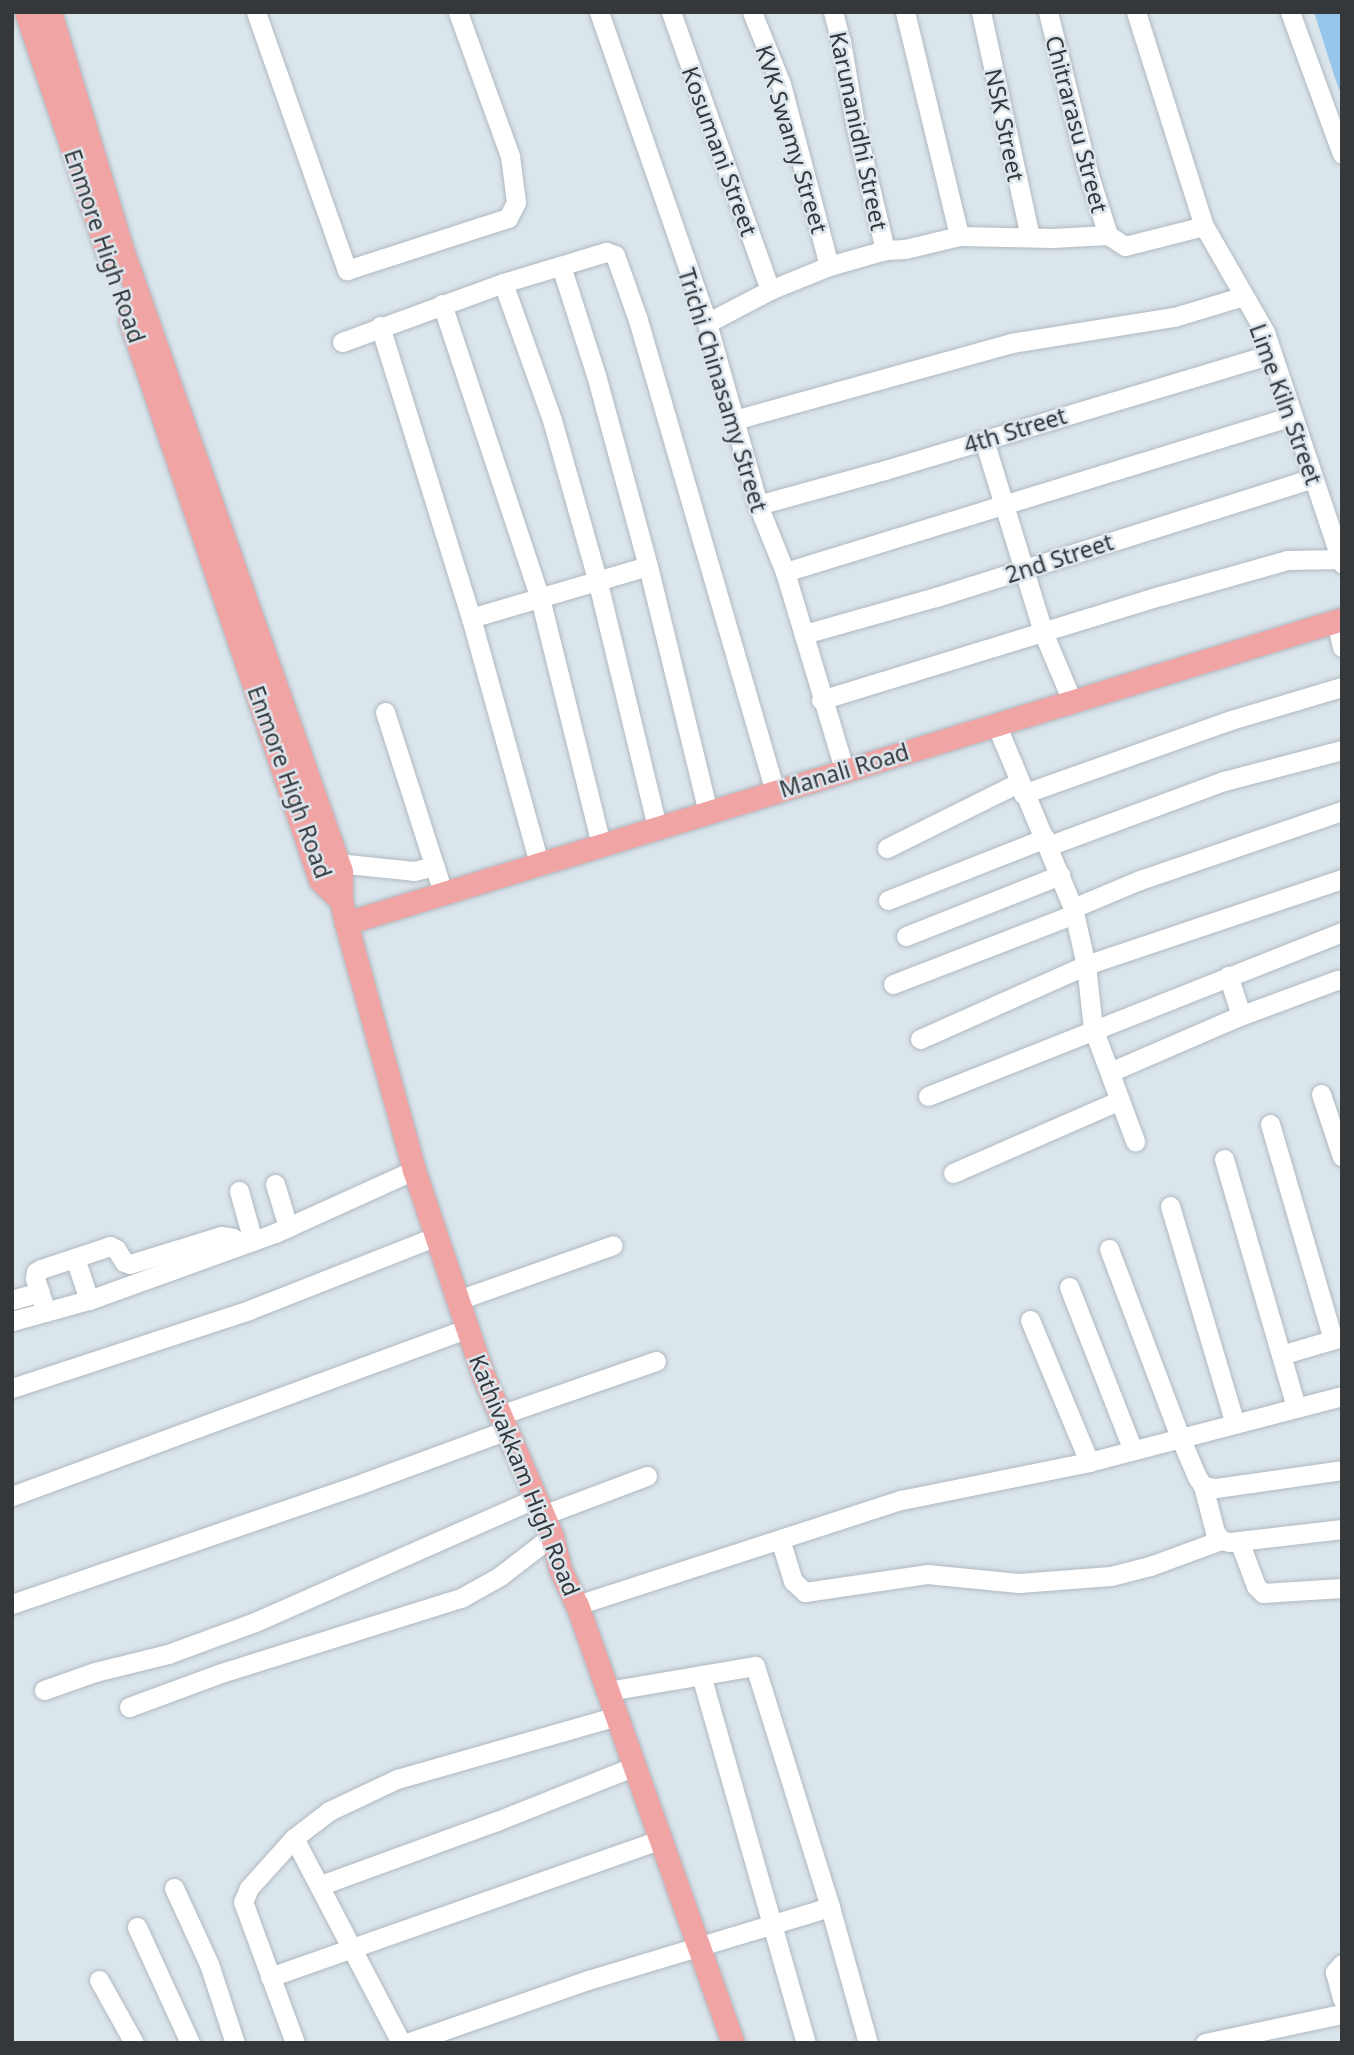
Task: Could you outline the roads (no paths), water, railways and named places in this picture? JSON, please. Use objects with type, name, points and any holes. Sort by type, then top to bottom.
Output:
[{"type":"main road","name":"Enmore High Road","points":[[26,12],[320,880],[341,900]]},
{"type":"main road","name":"Enmore High Road","points":[[50,12],[122,251],[341,871],[341,900]]},
{"type":"main road","name":"Manali Road","points":[[346,923],[1339,620]]},
{"type":"main road","name":"Kathivakkam High Road","points":[[341,900],[414,1170],[458,1300],[503,1422],[552,1536],[560,1569],[577,1605],[733,2043]]},
{"type":"street","points":[[256,12],[347,270],[508,218],[516,202],[510,156],[458,12]]},
{"type":"street","name":"Trichi Chinasamy Street","points":[[599,12],[707,323],[758,505],[785,572],[821,700],[844,769]]},
{"type":"street","name":"Kosumani Street","points":[[671,12],[770,290]]},
{"type":"street","name":"KVK Swamy Street","points":[[752,12],[781,84],[829,266]]},
{"type":"street","name":"Karunanidhi Street","points":[[833,12],[841,41],[855,124],[885,250]]},
{"type":"street","points":[[905,12],[959,236]]},
{"type":"street","name":"NSK Street","points":[[981,12],[1030,237]]},
{"type":"street","name":"Chitrarasu Street","points":[[1048,12],[1086,166],[1108,235]]},
{"type":"street","name":"Lime Kiln Street","points":[[1136,12],[1204,226],[1265,332],[1341,561]]},
{"type":"street","points":[[1290,12],[1342,154]]},
{"type":"street","points":[[707,323],[770,290],[829,266],[885,250],[905,249],[959,236],[1108,235],[1125,246],[1204,226]]},
{"type":"street","points":[[342,342],[503,283],[607,252],[615,255],[619,261],[775,792]]},
{"type":"street","points":[[561,266],[596,375],[648,566],[708,812]]},
{"type":"street","points":[[503,283],[552,419],[597,579],[657,827]]},
{"type":"street","points":[[734,420],[1011,343],[1174,317],[1244,296]]},
{"type":"street","points":[[442,304],[540,598],[601,844]]},
{"type":"street","points":[[380,326],[471,618],[539,863]]},
{"type":"street","name":"4th Street","points":[[758,505],[1272,354]]},
{"type":"street","points":[[785,572],[1292,416]]},
{"type":"street","points":[[984,440],[1044,632],[1072,701]]},
{"type":"street","name":"2nd Street","points":[[804,634],[1024,569],[1313,478]]},
{"type":"street","points":[[821,700],[1287,561],[1341,561]]},
{"type":"street","points":[[471,618],[648,566]]},
{"type":"street","points":[[1339,620],[1342,647]]},
{"type":"street","points":[[887,848],[1021,788],[1342,687]]},
{"type":"street","points":[[385,712],[443,893]]},
{"type":"street","points":[[996,724],[1074,911],[1086,965],[1093,1028],[1135,1141]]},
{"type":"street","points":[[888,900],[1224,781],[1342,750]]},
{"type":"street","points":[[892,984],[1074,911],[1140,880],[1342,811]]},
{"type":"street","points":[[337,863],[414,871],[434,866]]},
{"type":"street","points":[[906,936],[1060,875]]},
{"type":"street","points":[[920,1039],[1086,965],[1342,879]]},
{"type":"street","points":[[928,1096],[1093,1028],[1342,932]]},
{"type":"street","points":[[1227,976],[1238,1009],[1237,1017]]},
{"type":"street","points":[[1110,1072],[1237,1017],[1337,980]]},
{"type":"street","points":[[1321,1094],[1342,1157]]},
{"type":"street","points":[[953,1173],[1120,1100]]},
{"type":"street","points":[[1270,1124],[1338,1338],[1281,1355]]},
{"type":"street","points":[[1224,1159],[1296,1407]]},
{"type":"street","points":[[12,1321],[89,1300],[244,1244],[414,1170]]},
{"type":"street","points":[[275,1184],[288,1227]]},
{"type":"street","points":[[239,1191],[244,1244]]},
{"type":"street","points":[[1170,1206],[1235,1423]]},
{"type":"street","points":[[124,1262],[130,1264],[229,1235],[244,1244]]},
{"type":"street","points":[[12,1388],[249,1310],[437,1236]]},
{"type":"street","points":[[458,1300],[613,1245]]},
{"type":"street","points":[[46,1312],[36,1272],[110,1246],[116,1249],[124,1262],[130,1285]]},
{"type":"street","points":[[1109,1249],[1196,1477],[1203,1486],[1215,1532],[1230,1540],[1256,1586],[1263,1593],[1342,1588]]},
{"type":"street","points":[[75,1258],[89,1300]]},
{"type":"street","points":[[1069,1287],[1133,1450]]},
{"type":"street","points":[[12,1300],[40,1292]]},
{"type":"street","points":[[1030,1320],[1089,1462]]},
{"type":"street","points":[[12,1496],[468,1328]]},
{"type":"street","points":[[12,1604],[363,1483],[503,1422],[656,1361]]},
{"type":"street","points":[[577,1605],[901,1500],[1089,1462],[1342,1396]]},
{"type":"street","points":[[1203,1486],[1216,1488],[1342,1470]]},
{"type":"street","points":[[44,1690],[94,1672],[168,1654],[255,1622],[539,1506],[647,1476]]},
{"type":"street","points":[[780,1539],[793,1581],[805,1592],[927,1574],[1019,1583],[1111,1576],[1230,1540],[1342,1530]]},
{"type":"street","points":[[130,1707],[218,1674],[461,1598],[500,1576],[552,1536]]},
{"type":"street","points":[[608,1691],[755,1666],[830,1907],[868,2043]]},
{"type":"street","points":[[701,1675],[806,2043]]},
{"type":"street","points":[[295,2043],[243,1902],[249,1888],[294,1838],[329,1811],[397,1779],[617,1716]]},
{"type":"street","points":[[321,1885],[497,1821],[635,1766]]},
{"type":"street","points":[[294,1838],[404,2043],[588,1980],[830,1907]]},
{"type":"street","points":[[270,1977],[661,1839]]},
{"type":"street","points":[[174,1888],[209,1964],[235,2043]]},
{"type":"street","points":[[137,1927],[190,2043]]},
{"type":"street","points":[[1342,1964],[1335,1972],[1342,1999]]},
{"type":"street","points":[[99,1980],[134,2043]]},
{"type":"street","points":[[1205,2043],[1342,2014]]},
{"type":"water","points":[[1314,12],[1342,12],[1342,97],[1336,81]]}]
